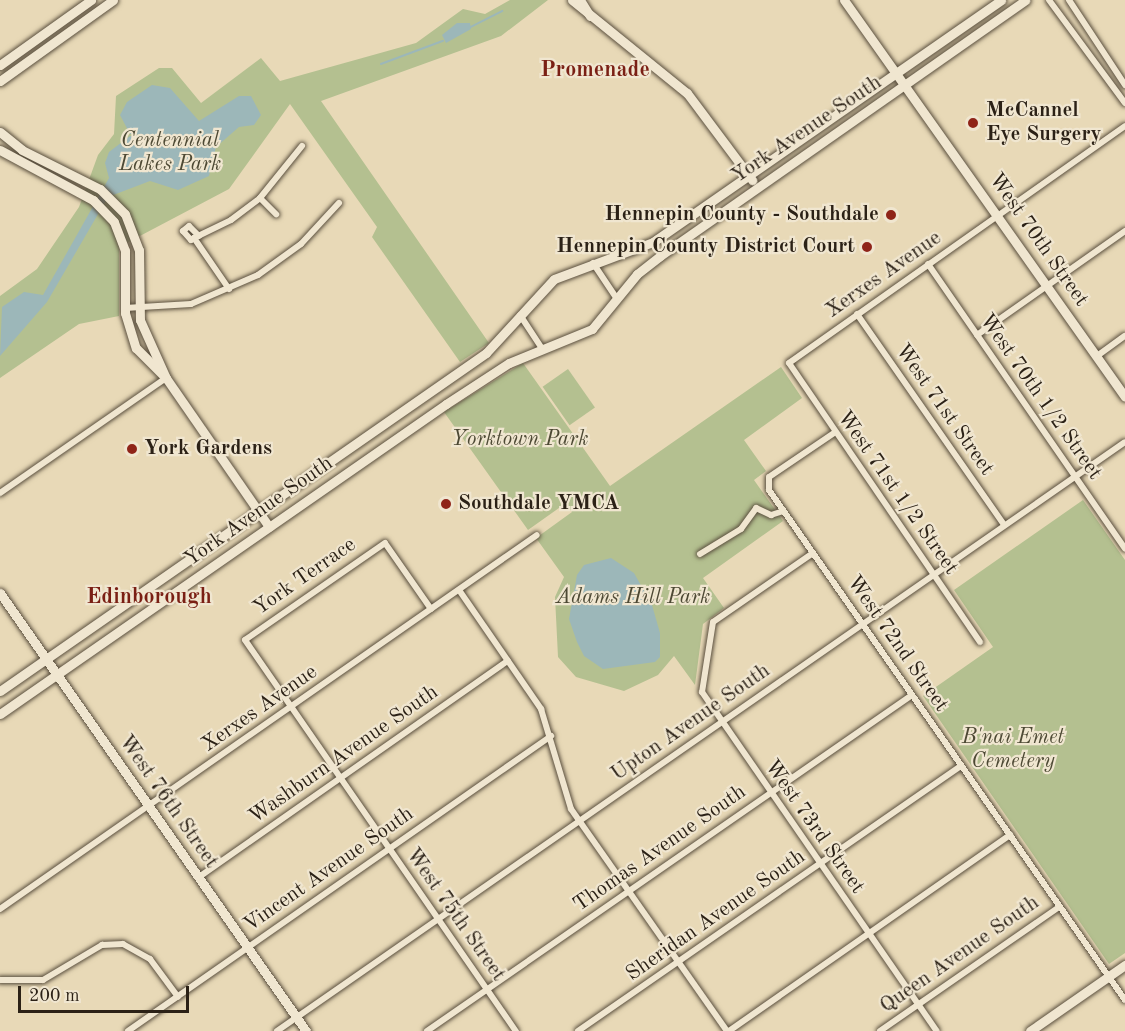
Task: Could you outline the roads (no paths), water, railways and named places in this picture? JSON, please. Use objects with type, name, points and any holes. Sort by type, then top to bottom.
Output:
[{"type":"street","points":[[0,65],[91,0]]},
{"type":"street","points":[[0,81],[113,0]]},
{"type":"street","points":[[572,0],[591,19],[687,93],[756,187]]},
{"type":"street","points":[[580,0],[591,19]]},
{"type":"street","name":"West 70th Street","points":[[844,0],[859,16],[907,83],[1125,397]]},
{"type":"street","name":"West 70th Street","points":[[851,0],[859,16]]},
{"type":"street","name":"York Avenue South","points":[[0,691],[486,353],[554,279],[653,242],[1001,0]]},
{"type":"street","name":"York Avenue South","points":[[0,714],[482,381],[498,371],[592,328],[637,274],[756,187],[1025,0]]},
{"type":"street","points":[[1049,0],[1125,103]]},
{"type":"street","points":[[1069,0],[1125,85]]},
{"type":"street","name":"Xerxes Avenue","points":[[789,363],[1125,126]]},
{"type":"street","points":[[0,132],[22,150],[87,182],[113,199],[130,222],[139,250],[138,309],[166,378]]},
{"type":"street","points":[[229,289],[197,237],[260,198],[302,146]]},
{"type":"street","points":[[0,150],[82,194],[104,209],[125,251],[125,308],[136,348],[166,378],[269,527]]},
{"type":"street","points":[[260,198],[276,214]]},
{"type":"street","points":[[125,308],[191,304],[229,289],[287,255],[339,203]]},
{"type":"street","points":[[977,335],[1125,231]]},
{"type":"street","points":[[593,263],[617,298]]},
{"type":"street","name":"West 70th 1/2 Street","points":[[928,264],[1125,547]]},
{"type":"street","points":[[520,314],[543,351]]},
{"type":"street","name":"West 71st Street","points":[[857,314],[1005,525]]},
{"type":"street","points":[[1097,356],[1125,336]]},
{"type":"street","name":"West 71st 1/2 Street","points":[[789,363],[834,432],[980,642]]},
{"type":"street","points":[[0,493],[166,378]]},
{"type":"street","points":[[416,403],[426,418]]},
{"type":"street","name":"West 72nd Street","points":[[834,432],[767,484],[783,511],[1125,1000]]},
{"type":"street","name":"Upton Avenue South","points":[[277,1031],[1125,442]]},
{"type":"street","points":[[700,554],[741,529],[756,508],[771,515],[783,511]]},
{"type":"street","name":"Xerxes Avenue","points":[[0,909],[537,535]]},
{"type":"street","name":"York Terrace","points":[[245,640],[385,543],[431,609]]},
{"type":"street","name":"West 73rd Street","points":[[813,553],[708,629],[702,692],[937,1031]]},
{"type":"street","points":[[459,590],[541,709],[551,736],[559,783],[579,821],[728,1031],[1010,836]]},
{"type":"street","name":"West 76th Street","points":[[0,593],[306,1031]]},
{"type":"street","name":"West 75th Street","points":[[245,640],[338,778],[516,1031]]},
{"type":"street","name":"Washburn Avenue South","points":[[199,877],[508,661]]},
{"type":"street","name":"Thomas Avenue South","points":[[427,1031],[912,695]]},
{"type":"street","name":"Vincent Avenue South","points":[[128,1031],[551,736]]},
{"type":"street","name":"Sheridan Avenue South","points":[[578,1031],[961,765]]},
{"type":"street","name":"Queen Avenue South","points":[[880,1031],[1059,907]]},
{"type":"street","points":[[0,980],[43,980],[102,945],[123,944],[150,959],[177,996]]},
{"type":"street","points":[[1030,1031],[1125,965]]},
{"type":"water","points":[[457,23],[470,23],[471,29],[446,43],[442,35]]},
{"type":"water","points":[[152,85],[170,88],[199,121],[239,96],[251,96],[261,115],[254,125],[239,127],[216,147],[209,176],[178,190],[150,181],[108,197],[47,302],[0,356],[2,307],[24,292],[43,295],[109,178],[105,163],[109,152],[130,136],[146,135],[130,134],[120,115],[127,102]]},
{"type":"water","points":[[611,558],[634,573],[652,605],[660,633],[660,657],[655,662],[603,669],[584,656],[577,642],[569,619],[577,575],[584,565]]},
{"type":"waterway","points":[[471,27],[502,11]]},
{"type":"waterway","points":[[381,64],[443,41]]},
{"type":"place","name":"McCannel Eye Surgery","points":[[973,123]]},
{"type":"place","name":"Hennepin County - Southdale","points":[[891,215]]},
{"type":"place","name":"Hennepin County District Court","points":[[867,247]]},
{"type":"place","name":"York Gardens","points":[[132,449]]},
{"type":"place","name":"Southdale YMCA","points":[[446,504]]},
{"type":"district","name":"Promenade","points":[[595,71]]},
{"type":"district","name":"Edinborough","points":[[149,598]]},
{"type":"park label","name":"Centennial Lakes Park","points":[[170,153]]},
{"type":"park label","name":"Yorktown Park","points":[[520,440]]},
{"type":"park label","name":"Adams Hill Park","points":[[633,598]]},
{"type":"park label","name":"B'nai Emet Cemetery","points":[[1013,750]]}]
